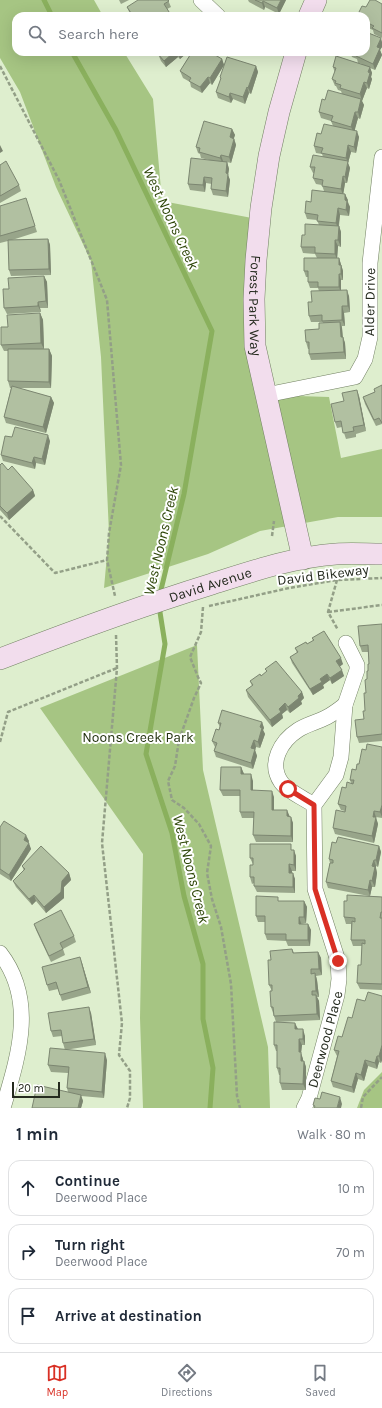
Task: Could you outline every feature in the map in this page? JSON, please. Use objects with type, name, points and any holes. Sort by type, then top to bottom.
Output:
[{"type":"street","points":[[201,0],[214,12]]},
{"type":"street","points":[[312,12],[316,0]]},
{"type":"street","name":"Forest Park Way","points":[[294,56],[269,156],[261,208],[254,299],[255,346],[303,558]]},
{"type":"street","name":"Alder Drive","points":[[266,395],[355,377],[366,359],[370,337],[370,263],[382,157]]},
{"type":"street","name":"David Avenue","points":[[0,659],[60,635],[134,610],[197,602],[268,567],[303,558],[337,554],[382,554]]},
{"type":"street","points":[[344,704],[329,716],[299,729],[282,745],[277,755],[275,765],[277,775],[281,783],[314,805],[336,775],[341,757],[344,704],[357,670],[357,665],[346,643]]},
{"type":"street","name":"Deerwood Place","points":[[304,1108],[309,1098],[337,995],[339,979],[338,961],[315,889],[314,805]]},
{"type":"street","points":[[0,954],[15,980],[22,1016],[18,1059],[3,1108]]},
{"type":"path","points":[[0,66],[59,180],[107,300],[121,465],[109,533],[107,560],[115,596]]},
{"type":"path","points":[[0,516],[55,574],[107,560]]},
{"type":"path","name":"David Bikeway","points":[[197,602],[337,580],[382,578]]},
{"type":"path","points":[[337,580],[328,612],[346,643]]},
{"type":"path","points":[[197,602],[201,632],[190,657],[201,683],[179,740],[175,766],[168,781],[172,800],[184,808],[200,824],[211,846],[207,873],[212,899],[221,927],[231,984],[235,1070],[237,1096],[240,1108]]},
{"type":"path","points":[[328,612],[382,605]]},
{"type":"path","points":[[116,635],[117,668],[102,842],[122,1024],[119,1055],[130,1071],[130,1098],[127,1108]]},
{"type":"path","points":[[0,742],[8,712],[117,668]]},
{"type":"path","points":[[361,1108],[363,1097],[382,1077]]},
{"type":"green space","points":[[0,0],[94,0],[101,12],[12,12],[12,56],[126,56],[153,99],[162,201],[258,219],[266,395],[329,397],[341,458],[382,449],[382,517],[338,517],[260,531],[208,554],[104,588],[109,533],[101,357],[91,261],[56,187],[20,92],[0,58]]},
{"type":"green space","name":"Noons Creek Park","points":[[197,645],[203,770],[268,1047],[270,1108],[143,1108],[140,1018],[143,854],[40,708]]},
{"type":"green space","points":[[382,1072],[382,1108],[357,1108],[364,1090]]},
{"type":"building","points":[[138,0],[169,1],[164,4],[169,12],[130,12],[127,7]]},
{"type":"building","points":[[255,0],[281,0],[277,8],[263,1],[262,3]]},
{"type":"building","points":[[370,0],[375,0],[382,4],[382,33],[372,28],[374,26],[370,24],[370,12],[359,12],[362,6],[366,7]]},
{"type":"building","points":[[370,34],[381,38],[377,47],[380,48],[373,64],[356,56],[370,56]]},
{"type":"building","points":[[160,56],[170,56],[164,61]]},
{"type":"building","points":[[189,56],[217,56],[222,59],[210,78],[208,77],[200,87],[189,81],[191,78],[180,71]]},
{"type":"building","points":[[336,56],[370,67],[367,83],[364,82],[360,94],[340,88],[341,85],[335,83],[336,81],[332,79],[336,68],[333,67]]},
{"type":"building","points":[[227,57],[256,66],[243,97],[230,93],[229,97],[216,92]]},
{"type":"building","points":[[328,90],[361,99],[358,112],[355,112],[351,127],[331,121],[333,116],[319,112],[322,99],[325,100]]},
{"type":"building","points":[[204,121],[232,129],[230,137],[234,139],[229,157],[221,155],[220,158],[199,152],[200,148],[196,147]]},
{"type":"building","points":[[324,124],[357,131],[354,147],[348,145],[346,158],[321,153],[323,148],[314,146],[317,133],[321,134]]},
{"type":"building","points":[[313,155],[348,161],[345,177],[343,176],[341,189],[322,186],[323,180],[313,178],[315,167],[310,167]]},
{"type":"building","points":[[191,158],[227,162],[226,173],[228,174],[226,191],[211,189],[212,178],[204,177],[203,185],[188,184]]},
{"type":"building","points":[[6,161],[19,185],[0,196],[0,165]]},
{"type":"building","points":[[312,190],[345,194],[345,200],[347,201],[346,210],[338,208],[336,223],[317,221],[318,215],[305,213],[306,201],[311,202]]},
{"type":"building","points":[[26,198],[35,226],[0,236],[0,206]]},
{"type":"building","points":[[305,224],[339,226],[338,240],[335,240],[335,254],[315,253],[315,247],[301,247],[302,235],[305,235]]},
{"type":"building","points":[[48,239],[49,269],[9,270],[8,240]]},
{"type":"building","points":[[304,258],[339,258],[341,274],[339,274],[339,287],[318,287],[318,282],[308,282],[308,271],[304,271]]},
{"type":"building","points":[[44,276],[46,301],[38,302],[38,306],[4,308],[3,289],[9,289],[8,278]]},
{"type":"building","points":[[347,290],[348,306],[342,306],[342,320],[322,321],[322,315],[309,316],[308,302],[312,302],[311,291]]},
{"type":"building","points":[[40,313],[41,343],[1,345],[1,327],[8,327],[7,315]]},
{"type":"building","points":[[340,322],[344,352],[309,354],[309,342],[306,342],[305,330],[319,329],[319,323]]},
{"type":"building","points":[[8,349],[49,349],[49,382],[8,381]]},
{"type":"building","points":[[382,385],[382,423],[379,418],[374,420],[363,397],[375,392],[374,389]]},
{"type":"building","points":[[12,386],[51,397],[43,427],[4,417]]},
{"type":"building","points":[[357,390],[364,425],[353,427],[354,431],[343,433],[341,421],[335,422],[331,404],[344,401],[342,393]]},
{"type":"building","points":[[15,427],[48,435],[42,459],[34,457],[32,463],[1,455],[5,436],[12,437]]},
{"type":"building","points":[[2,463],[8,470],[12,466],[33,490],[7,513],[0,506],[0,465]]},
{"type":"building","points":[[382,624],[382,734],[357,737],[355,720],[364,719],[364,693],[366,693],[365,680],[367,679],[369,664],[368,645],[360,646],[358,626]]},
{"type":"building","points":[[324,631],[341,658],[336,661],[342,670],[330,678],[327,674],[320,679],[322,682],[310,689],[290,657],[298,652],[295,648],[306,642],[307,644],[314,640],[312,638]]},
{"type":"building","points":[[276,661],[302,692],[298,696],[299,698],[288,707],[285,703],[279,709],[281,712],[270,720],[246,690],[253,685],[250,681],[260,674],[261,676],[267,671],[265,669]]},
{"type":"building","points":[[222,710],[262,722],[258,742],[254,740],[251,748],[255,749],[251,763],[214,751],[217,743],[212,741],[216,729],[219,730],[221,723],[218,723]]},
{"type":"building","points":[[367,744],[382,747],[382,805],[380,812],[374,811],[373,817],[376,817],[372,836],[333,828],[336,810],[345,812],[346,806],[338,804],[342,787],[346,788],[347,782],[353,784],[354,780],[350,780],[352,769],[356,770],[357,764],[359,764],[362,749],[366,750]]},
{"type":"building","points":[[221,767],[241,767],[241,774],[251,774],[251,790],[272,791],[272,810],[287,810],[287,816],[291,817],[291,836],[253,835],[254,812],[240,812],[240,790],[220,790]]},
{"type":"building","points":[[4,821],[26,835],[24,840],[29,843],[9,875],[0,869],[0,827]]},
{"type":"building","points":[[338,837],[379,846],[376,860],[374,860],[372,866],[375,867],[372,881],[370,880],[368,890],[326,882],[330,863],[333,863],[333,860],[329,859],[332,842],[336,843]]},
{"type":"building","points":[[250,844],[291,844],[291,850],[294,850],[294,865],[289,864],[289,873],[293,873],[293,887],[254,886],[254,877],[250,877],[250,865],[253,865],[253,858],[250,858]]},
{"type":"building","points":[[41,846],[69,873],[62,881],[61,892],[44,907],[34,895],[29,899],[13,881],[25,869],[22,866]]},
{"type":"building","points":[[347,895],[382,897],[382,912],[380,918],[382,918],[382,984],[357,983],[358,965],[361,965],[362,943],[365,944],[365,940],[351,940],[352,921],[355,922],[355,918],[344,917],[344,901],[347,901]]},
{"type":"building","points":[[256,896],[278,897],[278,901],[304,901],[304,917],[299,917],[299,924],[308,924],[308,940],[286,940],[286,934],[265,934],[265,916],[256,916]]},
{"type":"building","points":[[61,910],[74,936],[60,943],[63,949],[49,956],[34,924]]},
{"type":"building","points":[[292,949],[293,953],[318,952],[319,969],[311,969],[311,974],[315,973],[316,991],[312,991],[312,995],[316,995],[317,1014],[274,1016],[273,1007],[271,1007],[270,991],[272,991],[272,985],[269,985],[268,960],[271,960],[270,951]]},
{"type":"building","points":[[80,957],[88,987],[60,995],[56,982],[47,985],[42,967]]},
{"type":"building","points":[[368,992],[382,996],[382,1045],[379,1056],[377,1056],[375,1063],[365,1060],[361,1075],[356,1073],[352,1087],[331,1081],[339,1051],[334,1050],[338,1036],[342,1037],[348,1017],[352,1018],[357,999],[365,1001]]},
{"type":"building","points":[[89,1007],[94,1039],[63,1043],[61,1030],[51,1031],[48,1013]]},
{"type":"building","points":[[274,1022],[295,1023],[295,1029],[303,1029],[303,1039],[299,1039],[299,1052],[301,1052],[301,1061],[304,1061],[303,1084],[280,1083],[280,1068],[277,1068],[277,1045],[274,1045]]},
{"type":"building","points":[[50,1048],[105,1053],[102,1092],[67,1088],[69,1067],[48,1065]]},
{"type":"building","points":[[37,1085],[81,1095],[78,1108],[32,1108]]},
{"type":"building","points":[[322,1092],[340,1097],[337,1108],[314,1108],[315,1106],[313,1105],[315,1098],[320,1099]]},
{"type":"waterway","name":"West Noons Creek","points":[[44,0],[50,12]]},
{"type":"waterway","name":"West Noons Creek","points":[[74,56],[116,130],[212,331],[184,494],[160,594]]},
{"type":"waterway","name":"West Noons Creek","points":[[159,606],[165,644],[146,754],[172,833],[184,896],[203,964],[203,1019],[213,1068],[210,1108]]},
{"type":"route","points":[[288,789],[314,805],[315,889],[338,961]]}]
